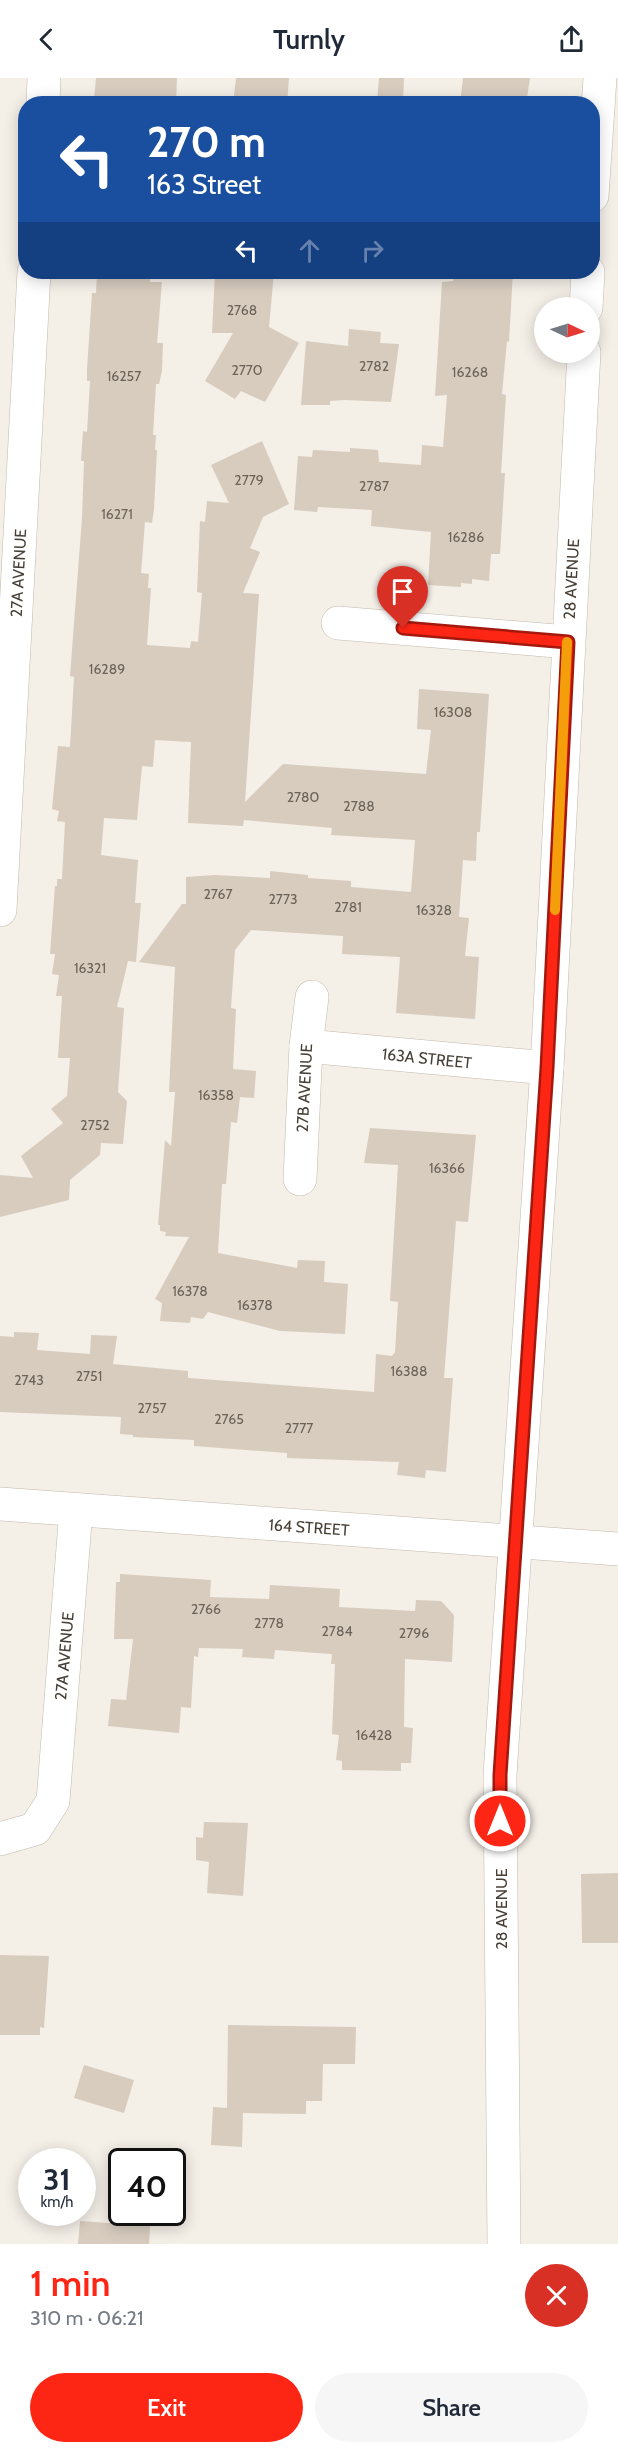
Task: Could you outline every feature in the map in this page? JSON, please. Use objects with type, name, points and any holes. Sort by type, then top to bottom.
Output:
[{"type":"street","points":[[43,96],[44,78]]},
{"type":"street","points":[[599,96],[600,78]]},
{"type":"street","name":"27A AVENUE","points":[[0,910],[34,279]]},
{"type":"street","points":[[587,297],[588,279]]},
{"type":"street","name":"28 AVENUE","points":[[504,2244],[500,1775],[547,1068],[583,363]]},
{"type":"street","points":[[338,623],[568,642]]},
{"type":"street","name":"27B AVENUE","points":[[300,1179],[306,1046],[312,997]]},
{"type":"street","name":"163A STREET","points":[[306,1046],[547,1068]]},
{"type":"street","name":"164 STREET","points":[[0,1504],[618,1549]]},
{"type":"street","name":"27A AVENUE","points":[[0,1839],[35,1830],[52,1801],[76,1510]]},
{"type":"building","points":[[96,78],[177,78],[176,96],[94,96]]},
{"type":"building","points":[[236,78],[289,78],[288,96],[234,96]]},
{"type":"building","points":[[379,78],[404,78],[403,96],[378,96]]},
{"type":"building","points":[[463,78],[530,78],[527,96],[461,96]]},
{"type":"building","points":[[97,279],[150,279],[150,282],[162,282],[157,343],[163,343],[162,371],[159,384],[156,384],[153,435],[156,435],[155,450],[157,450],[154,509],[152,523],[145,522],[141,573],[149,574],[148,588],[151,588],[147,645],[190,648],[191,641],[198,642],[202,593],[197,592],[200,521],[205,522],[207,501],[229,503],[211,465],[262,441],[289,504],[263,517],[250,548],[260,552],[243,593],[259,594],[245,802],[283,764],[426,774],[431,730],[417,729],[419,689],[489,694],[480,832],[477,832],[476,861],[463,860],[459,917],[469,918],[465,956],[479,957],[475,1019],[396,1013],[400,957],[342,954],[343,936],[251,930],[235,950],[231,1008],[236,1009],[233,1069],[256,1071],[254,1098],[240,1097],[237,1123],[231,1122],[226,1184],[222,1184],[218,1253],[297,1268],[298,1260],[325,1261],[324,1282],[348,1284],[345,1334],[280,1331],[208,1312],[203,1319],[191,1317],[190,1323],[160,1321],[162,1303],[155,1299],[189,1237],[165,1236],[166,1232],[160,1231],[160,1225],[158,1225],[165,1140],[171,1146],[175,1092],[169,1092],[175,967],[139,962],[182,904],[186,904],[186,877],[215,875],[270,878],[270,871],[308,875],[308,878],[351,881],[351,887],[411,892],[415,840],[331,835],[332,828],[244,820],[243,826],[188,823],[191,742],[155,740],[153,767],[142,766],[137,820],[104,818],[101,855],[138,860],[135,903],[141,903],[136,962],[128,961],[117,1007],[124,1008],[118,1092],[127,1101],[123,1144],[101,1143],[100,1155],[70,1180],[69,1200],[0,1217],[0,1175],[33,1178],[21,1156],[63,1123],[51,1109],[67,1096],[70,1058],[58,1058],[62,996],[56,996],[59,975],[52,974],[55,954],[50,954],[55,886],[57,886],[57,879],[62,879],[65,822],[57,821],[59,811],[52,809],[58,746],[70,747],[74,677],[70,676],[82,518],[84,461],[81,461],[83,431],[87,432],[90,381],[87,381],[87,369],[92,293],[96,293]]},
{"type":"building","points":[[215,279],[273,279],[269,327],[299,343],[265,402],[241,391],[235,399],[205,381],[233,333],[212,333]]},
{"type":"building","points":[[453,279],[513,279],[509,342],[507,341],[502,394],[506,395],[501,473],[505,473],[500,554],[491,554],[489,581],[472,579],[472,584],[461,583],[461,587],[428,585],[431,532],[371,526],[372,510],[318,507],[317,512],[294,510],[298,456],[312,457],[313,450],[350,452],[350,448],[378,450],[379,462],[421,465],[422,445],[443,447],[447,395],[435,396],[442,282],[453,281]]},
{"type":"building","points":[[349,329],[381,332],[380,343],[399,344],[391,402],[344,400],[330,401],[330,405],[301,405],[306,341],[348,346]]},
{"type":"building","points":[[370,1128],[476,1135],[468,1222],[456,1221],[444,1378],[453,1378],[446,1472],[426,1470],[425,1478],[397,1475],[399,1462],[287,1458],[287,1453],[194,1446],[194,1440],[133,1437],[133,1435],[120,1434],[121,1417],[0,1412],[0,1336],[14,1337],[14,1332],[39,1333],[37,1350],[90,1354],[91,1335],[117,1336],[113,1364],[188,1371],[188,1378],[374,1392],[376,1354],[392,1356],[395,1352],[398,1302],[390,1301],[398,1165],[364,1163]]},
{"type":"building","points":[[120,1574],[211,1580],[210,1597],[269,1599],[270,1585],[340,1589],[339,1607],[415,1611],[416,1600],[441,1601],[454,1615],[452,1662],[405,1659],[404,1727],[413,1728],[411,1763],[401,1763],[401,1771],[342,1770],[342,1761],[336,1760],[339,1735],[332,1734],[335,1664],[331,1664],[332,1654],[275,1650],[274,1659],[242,1657],[243,1649],[199,1648],[198,1657],[194,1656],[191,1708],[181,1707],[179,1733],[108,1726],[111,1699],[126,1700],[133,1639],[114,1639],[116,1582],[120,1582]]},
{"type":"building","points":[[204,1822],[248,1823],[243,1896],[207,1893],[209,1862],[196,1860],[196,1837],[203,1838]]},
{"type":"building","points":[[618,1873],[618,1943],[582,1943],[581,1874]]},
{"type":"building","points":[[0,1955],[49,1956],[44,2028],[40,2027],[40,2035],[0,2035]]},
{"type":"building","points":[[228,2025],[356,2027],[355,2064],[323,2064],[322,2101],[306,2101],[306,2114],[243,2113],[242,2147],[211,2145],[213,2107],[227,2108]]},
{"type":"building","points":[[84,2065],[134,2080],[124,2113],[74,2098]]},
{"type":"building","points":[[96,2222],[108,2223],[108,2226],[150,2226],[149,2244],[78,2244],[80,2226],[96,2226]]},
{"type":"slow traffic","points":[[555,910],[567,642]]},
{"type":"route","points":[[403,628],[568,642],[547,1068],[500,1775],[500,1821]]}]
